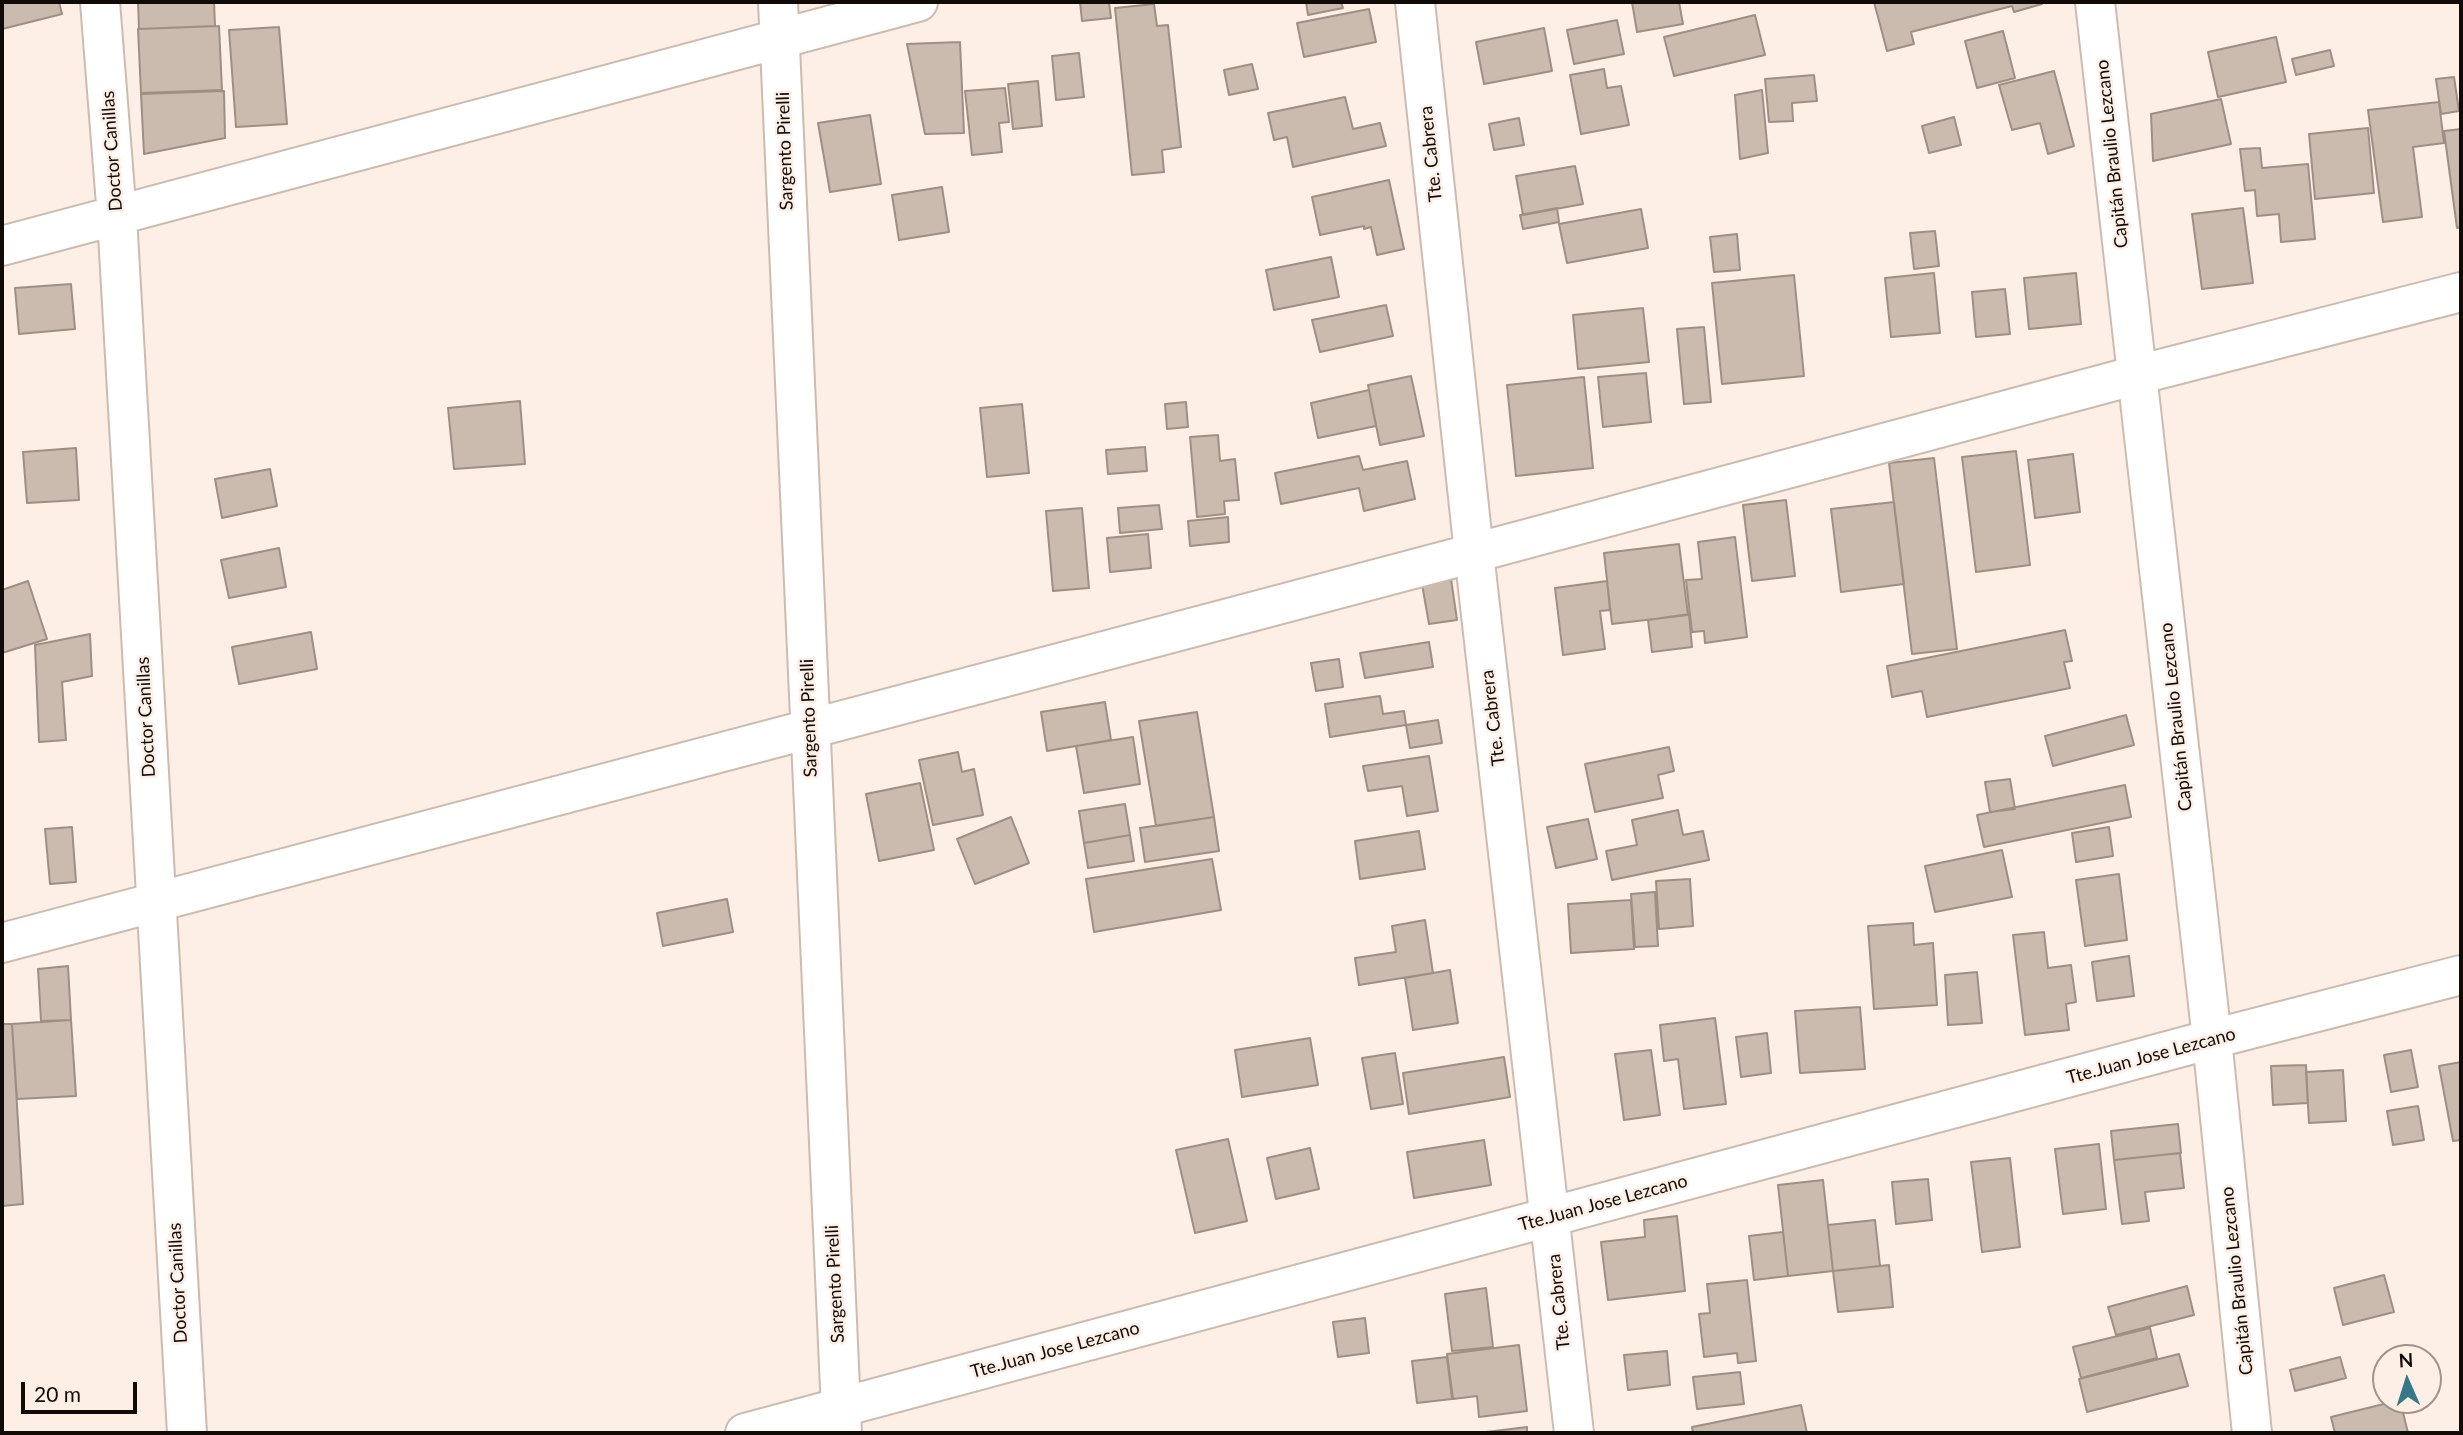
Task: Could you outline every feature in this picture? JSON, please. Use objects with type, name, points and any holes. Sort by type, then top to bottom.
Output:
[{"type":"street","name":"Doctor Canillas","points":[[100,2],[117,217],[187,1433]]},
{"type":"street","points":[[2,246],[117,217],[779,20],[918,2]]},
{"type":"street","name":"Tte. Cabrera","points":[[1415,2],[1474,553],[1574,1433]]},
{"type":"street","name":"Capitán Braulio Lezcano","points":[[2095,2],[2212,1039],[2252,1433]]},
{"type":"street","name":"Sargento Pirelli","points":[[779,20],[841,1420]]},
{"type":"street","points":[[2,943],[2137,375],[2461,292]]},
{"type":"street","name":"Tte.Juan Jose Lezcano","points":[[745,1433],[841,1420],[1550,1218],[2212,1039],[2461,975]]},
{"type":"building","points":[[2,2],[59,2],[62,14],[2,29]]},
{"type":"building","points":[[138,2],[214,2],[215,26],[139,29]]},
{"type":"building","points":[[1080,2],[1109,2],[1111,18],[1082,21]]},
{"type":"building","points":[[1306,2],[1341,2],[1343,8],[1308,15]]},
{"type":"building","points":[[1632,2],[1679,2],[1683,24],[1637,32]]},
{"type":"building","points":[[1874,2],[2042,4],[2014,12],[2012,6],[1911,32],[1914,44],[1887,51]]},
{"type":"building","points":[[1154,4],[1157,26],[1168,25],[1181,147],[1162,150],[1164,172],[1132,175],[1115,8]]},
{"type":"building","points":[[1369,9],[1376,42],[1304,57],[1297,23]]},
{"type":"building","points":[[1755,15],[1765,55],[1674,76],[1664,37]]},
{"type":"building","points":[[1617,20],[1624,54],[1574,64],[1567,30]]},
{"type":"building","points":[[219,26],[222,90],[141,93],[138,29]]},
{"type":"building","points":[[279,27],[287,124],[236,127],[229,30]]},
{"type":"building","points":[[1544,28],[1552,71],[1484,84],[1476,42]]},
{"type":"building","points":[[2003,31],[2015,78],[1977,88],[1965,41]]},
{"type":"building","points":[[2276,37],[2286,82],[2218,97],[2208,52]]},
{"type":"building","points":[[960,42],[964,133],[925,134],[907,44]]},
{"type":"building","points":[[2330,50],[2334,66],[2296,75],[2292,59]]},
{"type":"building","points":[[1079,53],[1084,97],[1056,100],[1052,56]]},
{"type":"building","points":[[1252,64],[1258,89],[1229,95],[1224,70]]},
{"type":"building","points":[[1604,69],[1607,88],[1621,86],[1629,125],[1581,134],[1570,75]]},
{"type":"building","points":[[2054,71],[2074,146],[2048,154],[2040,123],[2012,130],[1999,85]]},
{"type":"building","points":[[1814,75],[1817,101],[1792,103],[1793,121],[1769,122],[1765,79]]},
{"type":"building","points":[[2454,77],[2459,111],[2441,114],[2436,79]]},
{"type":"building","points":[[1038,81],[1042,126],[1013,129],[1008,84]]},
{"type":"building","points":[[1005,88],[1009,122],[999,123],[1002,152],[972,155],[965,91]]},
{"type":"building","points":[[1762,90],[1768,153],[1740,159],[1735,95]]},
{"type":"building","points":[[224,91],[225,138],[144,154],[141,94]]},
{"type":"building","points":[[1345,97],[1353,129],[1380,123],[1386,146],[1293,167],[1287,137],[1274,140],[1268,113]]},
{"type":"building","points":[[2221,99],[2231,144],[2153,161],[2151,114]]},
{"type":"building","points":[[2439,102],[2444,143],[2413,147],[2422,217],[2383,222],[2368,110]]},
{"type":"building","points":[[870,115],[881,184],[830,192],[818,123]]},
{"type":"building","points":[[1954,117],[1961,145],[1929,153],[1922,126]]},
{"type":"building","points":[[1519,118],[1524,145],[1494,150],[1489,124]]},
{"type":"building","points":[[2368,128],[2374,193],[2315,199],[2309,134]]},
{"type":"building","points":[[2461,129],[2461,227],[2457,228],[2444,131]]},
{"type":"building","points":[[2260,148],[2262,168],[2308,164],[2315,239],[2281,242],[2279,214],[2257,216],[2255,190],[2245,191],[2240,149]]},
{"type":"building","points":[[1575,166],[1583,204],[1523,215],[1516,176]]},
{"type":"building","points":[[1389,180],[1404,249],[1377,255],[1371,227],[1320,235],[1312,197]]},
{"type":"building","points":[[942,187],[949,232],[899,240],[892,195]]},
{"type":"building","points":[[1557,208],[1559,222],[1523,229],[1520,215]]},
{"type":"building","points":[[2243,208],[2253,283],[2202,289],[2192,214]]},
{"type":"building","points":[[1641,209],[1648,248],[1567,263],[1559,224]]},
{"type":"building","points":[[1935,231],[1939,266],[1914,269],[1910,233]]},
{"type":"building","points":[[1737,234],[1740,270],[1714,272],[1710,237]]},
{"type":"building","points":[[1331,257],[1339,297],[1274,310],[1266,270]]},
{"type":"building","points":[[1934,273],[1940,333],[1891,337],[1885,278]]},
{"type":"building","points":[[2076,273],[2081,324],[2029,329],[2024,278]]},
{"type":"building","points":[[1794,275],[1804,376],[1722,384],[1712,283]]},
{"type":"building","points":[[71,284],[75,329],[19,334],[15,288]]},
{"type":"building","points":[[2005,289],[2010,334],[1976,337],[1972,292]]},
{"type":"building","points":[[1386,305],[1393,336],[1320,352],[1312,320]]},
{"type":"building","points":[[1643,308],[1649,362],[1578,369],[1573,315]]},
{"type":"building","points":[[1704,327],[1711,402],[1684,404],[1677,329]]},
{"type":"building","points":[[1646,373],[1651,422],[1603,427],[1598,377]]},
{"type":"building","points":[[1411,376],[1424,436],[1380,445],[1368,385]]},
{"type":"building","points":[[1584,377],[1593,468],[1516,476],[1507,385]]},
{"type":"building","points":[[1369,390],[1376,426],[1318,438],[1311,403]]},
{"type":"building","points":[[520,401],[525,464],[454,469],[448,408]]},
{"type":"building","points":[[1186,402],[1188,427],[1167,429],[1165,404]]},
{"type":"building","points":[[1022,404],[1029,473],[987,477],[980,408]]},
{"type":"building","points":[[1218,435],[1220,461],[1235,459],[1239,500],[1224,501],[1225,514],[1197,517],[1190,437]]},
{"type":"building","points":[[1145,447],[1147,471],[1108,474],[1106,450]]},
{"type":"building","points":[[76,448],[79,500],[27,503],[23,452]]},
{"type":"building","points":[[2016,451],[2030,565],[1976,572],[1962,457]]},
{"type":"building","points":[[2073,454],[2080,512],[2035,518],[2028,460]]},
{"type":"building","points":[[1359,456],[1363,470],[1407,461],[1415,499],[1364,511],[1359,488],[1281,504],[1275,473]]},
{"type":"building","points":[[1934,458],[1957,649],[1912,654],[1889,463]]},
{"type":"building","points":[[270,469],[277,506],[222,518],[215,479]]},
{"type":"building","points":[[1786,500],[1795,576],[1752,581],[1743,505]]},
{"type":"building","points":[[1894,502],[1904,584],[1841,592],[1831,509]]},
{"type":"building","points":[[1159,505],[1162,529],[1120,533],[1118,508]]},
{"type":"building","points":[[1082,508],[1089,588],[1053,591],[1046,511]]},
{"type":"building","points":[[1228,517],[1229,542],[1190,546],[1188,521]]},
{"type":"building","points":[[1148,534],[1151,568],[1110,572],[1107,538]]},
{"type":"building","points":[[1735,537],[1747,637],[1705,643],[1704,631],[1692,632],[1686,580],[1702,579],[1698,542]]},
{"type":"building","points":[[1679,544],[1688,615],[1612,624],[1604,553]]},
{"type":"building","points":[[279,548],[286,587],[229,598],[221,560]]},
{"type":"building","points":[[1451,579],[1457,620],[1429,624],[1422,584]]},
{"type":"building","points":[[28,581],[47,639],[2,653],[2,590]]},
{"type":"building","points":[[1607,581],[1610,610],[1600,611],[1605,649],[1563,655],[1555,588]]},
{"type":"building","points":[[1689,614],[1692,647],[1652,652],[1648,620]]},
{"type":"building","points":[[2065,630],[2072,661],[2064,662],[2070,688],[1927,717],[1922,691],[1892,697],[1887,666]]},
{"type":"building","points":[[311,632],[317,669],[239,684],[232,647]]},
{"type":"building","points":[[90,634],[92,676],[62,682],[66,740],[39,742],[35,645]]},
{"type":"building","points":[[1429,642],[1433,667],[1365,678],[1360,653]]},
{"type":"building","points":[[1339,659],[1343,687],[1316,691],[1311,663]]},
{"type":"building","points":[[1380,696],[1383,714],[1404,711],[1406,725],[1330,737],[1325,704]]},
{"type":"building","points":[[1105,702],[1111,740],[1047,751],[1041,712]]},
{"type":"building","points":[[1197,712],[1214,817],[1156,826],[1139,721]]},
{"type":"building","points":[[2126,715],[2134,745],[2053,766],[2045,736]]},
{"type":"building","points":[[1438,720],[1442,743],[1410,748],[1406,725]]},
{"type":"building","points":[[1133,737],[1140,784],[1084,793],[1076,746]]},
{"type":"building","points":[[1669,747],[1674,771],[1658,775],[1663,798],[1595,812],[1585,764]]},
{"type":"building","points":[[958,752],[962,772],[974,769],[983,815],[933,825],[919,760]]},
{"type":"building","points":[[1429,756],[1438,811],[1407,816],[1402,786],[1368,791],[1363,766]]},
{"type":"building","points":[[2010,779],[2015,809],[1990,812],[1985,782]]},
{"type":"building","points":[[920,783],[934,850],[879,861],[866,794]]},
{"type":"building","points":[[2125,785],[2131,817],[1984,847],[1977,815]]},
{"type":"building","points":[[1125,804],[1130,835],[1084,843],[1079,811]]},
{"type":"building","points":[[1678,810],[1683,835],[1703,831],[1709,860],[1612,880],[1606,851],[1637,845],[1632,820]]},
{"type":"building","points":[[1011,817],[1029,863],[975,884],[957,839]]},
{"type":"building","points":[[1214,817],[1219,851],[1145,862],[1140,828]]},
{"type":"building","points":[[1588,819],[1597,859],[1556,868],[1547,827]]},
{"type":"building","points":[[72,827],[76,882],[50,884],[45,829]]},
{"type":"building","points":[[2109,827],[2113,856],[2076,862],[2072,833]]},
{"type":"building","points":[[1419,831],[1425,869],[1360,879],[1355,841]]},
{"type":"building","points":[[1130,835],[1134,861],[1088,868],[1084,843]]},
{"type":"building","points":[[2002,850],[2012,897],[1935,912],[1925,866]]},
{"type":"building","points":[[1212,859],[1221,910],[1094,932],[1086,879]]},
{"type":"building","points":[[2119,874],[2127,940],[2085,946],[2076,880]]},
{"type":"building","points":[[1690,879],[1693,926],[1659,929],[1656,881]]},
{"type":"building","points":[[1655,892],[1658,946],[1635,947],[1631,894]]},
{"type":"building","points":[[727,899],[733,932],[663,946],[657,913]]},
{"type":"building","points":[[1631,900],[1634,949],[1571,953],[1568,904]]},
{"type":"building","points":[[1425,920],[1433,973],[1359,985],[1355,958],[1396,952],[1392,926]]},
{"type":"building","points":[[1913,923],[1914,945],[1933,943],[1937,1005],[1874,1009],[1868,926]]},
{"type":"building","points":[[2044,932],[2048,968],[2071,965],[2076,1002],[2066,1004],[2069,1030],[2025,1035],[2013,935]]},
{"type":"building","points":[[2129,956],[2134,996],[2097,1001],[2092,962]]},
{"type":"building","points":[[68,966],[71,1020],[41,1021],[38,969]]},
{"type":"building","points":[[1450,970],[1458,1023],[1413,1030],[1405,978]]},
{"type":"building","points":[[1977,972],[1982,1023],[1948,1025],[1945,975]]},
{"type":"building","points":[[1860,1007],[1865,1069],[1800,1073],[1795,1011]]},
{"type":"building","points":[[1715,1018],[1726,1104],[1684,1109],[1678,1059],[1664,1061],[1660,1025]]},
{"type":"building","points":[[71,1020],[76,1096],[17,1099],[12,1024]]},
{"type":"building","points":[[2,1024],[12,1024],[23,1204],[2,1206]]},
{"type":"building","points":[[1767,1033],[1771,1073],[1741,1077],[1736,1037]]},
{"type":"building","points":[[1310,1038],[1318,1085],[1242,1097],[1235,1050]]},
{"type":"building","points":[[1651,1050],[1660,1115],[1624,1120],[1615,1054]]},
{"type":"building","points":[[2411,1050],[2418,1087],[2391,1092],[2384,1055]]},
{"type":"building","points":[[1395,1053],[1403,1104],[1371,1109],[1362,1058]]},
{"type":"building","points":[[1504,1057],[1510,1097],[1409,1114],[1403,1073]]},
{"type":"building","points":[[2461,1062],[2461,1140],[2453,1141],[2439,1066]]},
{"type":"building","points":[[2306,1065],[2308,1103],[2273,1105],[2271,1066]]},
{"type":"building","points":[[2343,1070],[2346,1121],[2309,1123],[2306,1072]]},
{"type":"building","points":[[2418,1106],[2424,1140],[2393,1145],[2387,1111]]},
{"type":"building","points":[[2178,1124],[2181,1153],[2114,1160],[2111,1131]]},
{"type":"building","points":[[1228,1139],[1247,1221],[1195,1233],[1176,1150]]},
{"type":"building","points":[[1484,1140],[1491,1185],[1414,1198],[1407,1152]]},
{"type":"building","points":[[2099,1144],[2106,1209],[2063,1214],[2055,1149]]},
{"type":"building","points":[[1310,1148],[1319,1189],[1276,1199],[1267,1158]]},
{"type":"building","points":[[2180,1153],[2184,1188],[2145,1192],[2149,1221],[2122,1224],[2114,1160]]},
{"type":"building","points":[[2010,1158],[2020,1247],[1982,1252],[1971,1162]]},
{"type":"building","points":[[1928,1179],[1932,1220],[1896,1224],[1892,1182]]},
{"type":"building","points":[[1823,1180],[1833,1271],[1788,1276],[1778,1185]]},
{"type":"building","points":[[1677,1216],[1685,1291],[1608,1300],[1601,1242],[1645,1237],[1644,1220]]},
{"type":"building","points":[[1875,1220],[1880,1266],[1833,1271],[1828,1225]]},
{"type":"building","points":[[1783,1232],[1788,1276],[1754,1280],[1749,1236]]},
{"type":"building","points":[[1889,1265],[1893,1307],[1838,1312],[1833,1271]]},
{"type":"building","points":[[2384,1275],[2394,1312],[2343,1325],[2334,1288]]},
{"type":"building","points":[[1747,1280],[1756,1361],[1738,1363],[1737,1353],[1704,1357],[1699,1314],[1710,1313],[1707,1284]]},
{"type":"building","points":[[2187,1286],[2194,1315],[2116,1335],[2108,1307]]},
{"type":"building","points":[[1486,1288],[1493,1347],[1452,1351],[1445,1294]]},
{"type":"building","points":[[1365,1318],[1369,1353],[1338,1357],[1333,1322]]},
{"type":"building","points":[[2150,1328],[2157,1358],[2081,1378],[2073,1347]]},
{"type":"building","points":[[1519,1345],[1527,1411],[1479,1417],[1477,1396],[1453,1399],[1447,1354]]},
{"type":"building","points":[[1667,1351],[1670,1385],[1628,1390],[1624,1355]]},
{"type":"building","points":[[2179,1354],[2188,1386],[2087,1412],[2079,1379]]},
{"type":"building","points":[[1447,1357],[1452,1399],[1417,1403],[1412,1361]]},
{"type":"building","points":[[2340,1357],[2346,1378],[2295,1391],[2290,1370]]},
{"type":"building","points":[[1740,1372],[1744,1404],[1697,1409],[1693,1377]]},
{"type":"building","points":[[1801,1405],[1807,1433],[1693,1433],[1692,1427]]},
{"type":"building","points":[[2372,1407],[2372,1414],[2403,1414],[2408,1433],[2335,1433],[2331,1417]]},
{"type":"building","points":[[1527,1427],[1527,1433],[1478,1433]]}]
